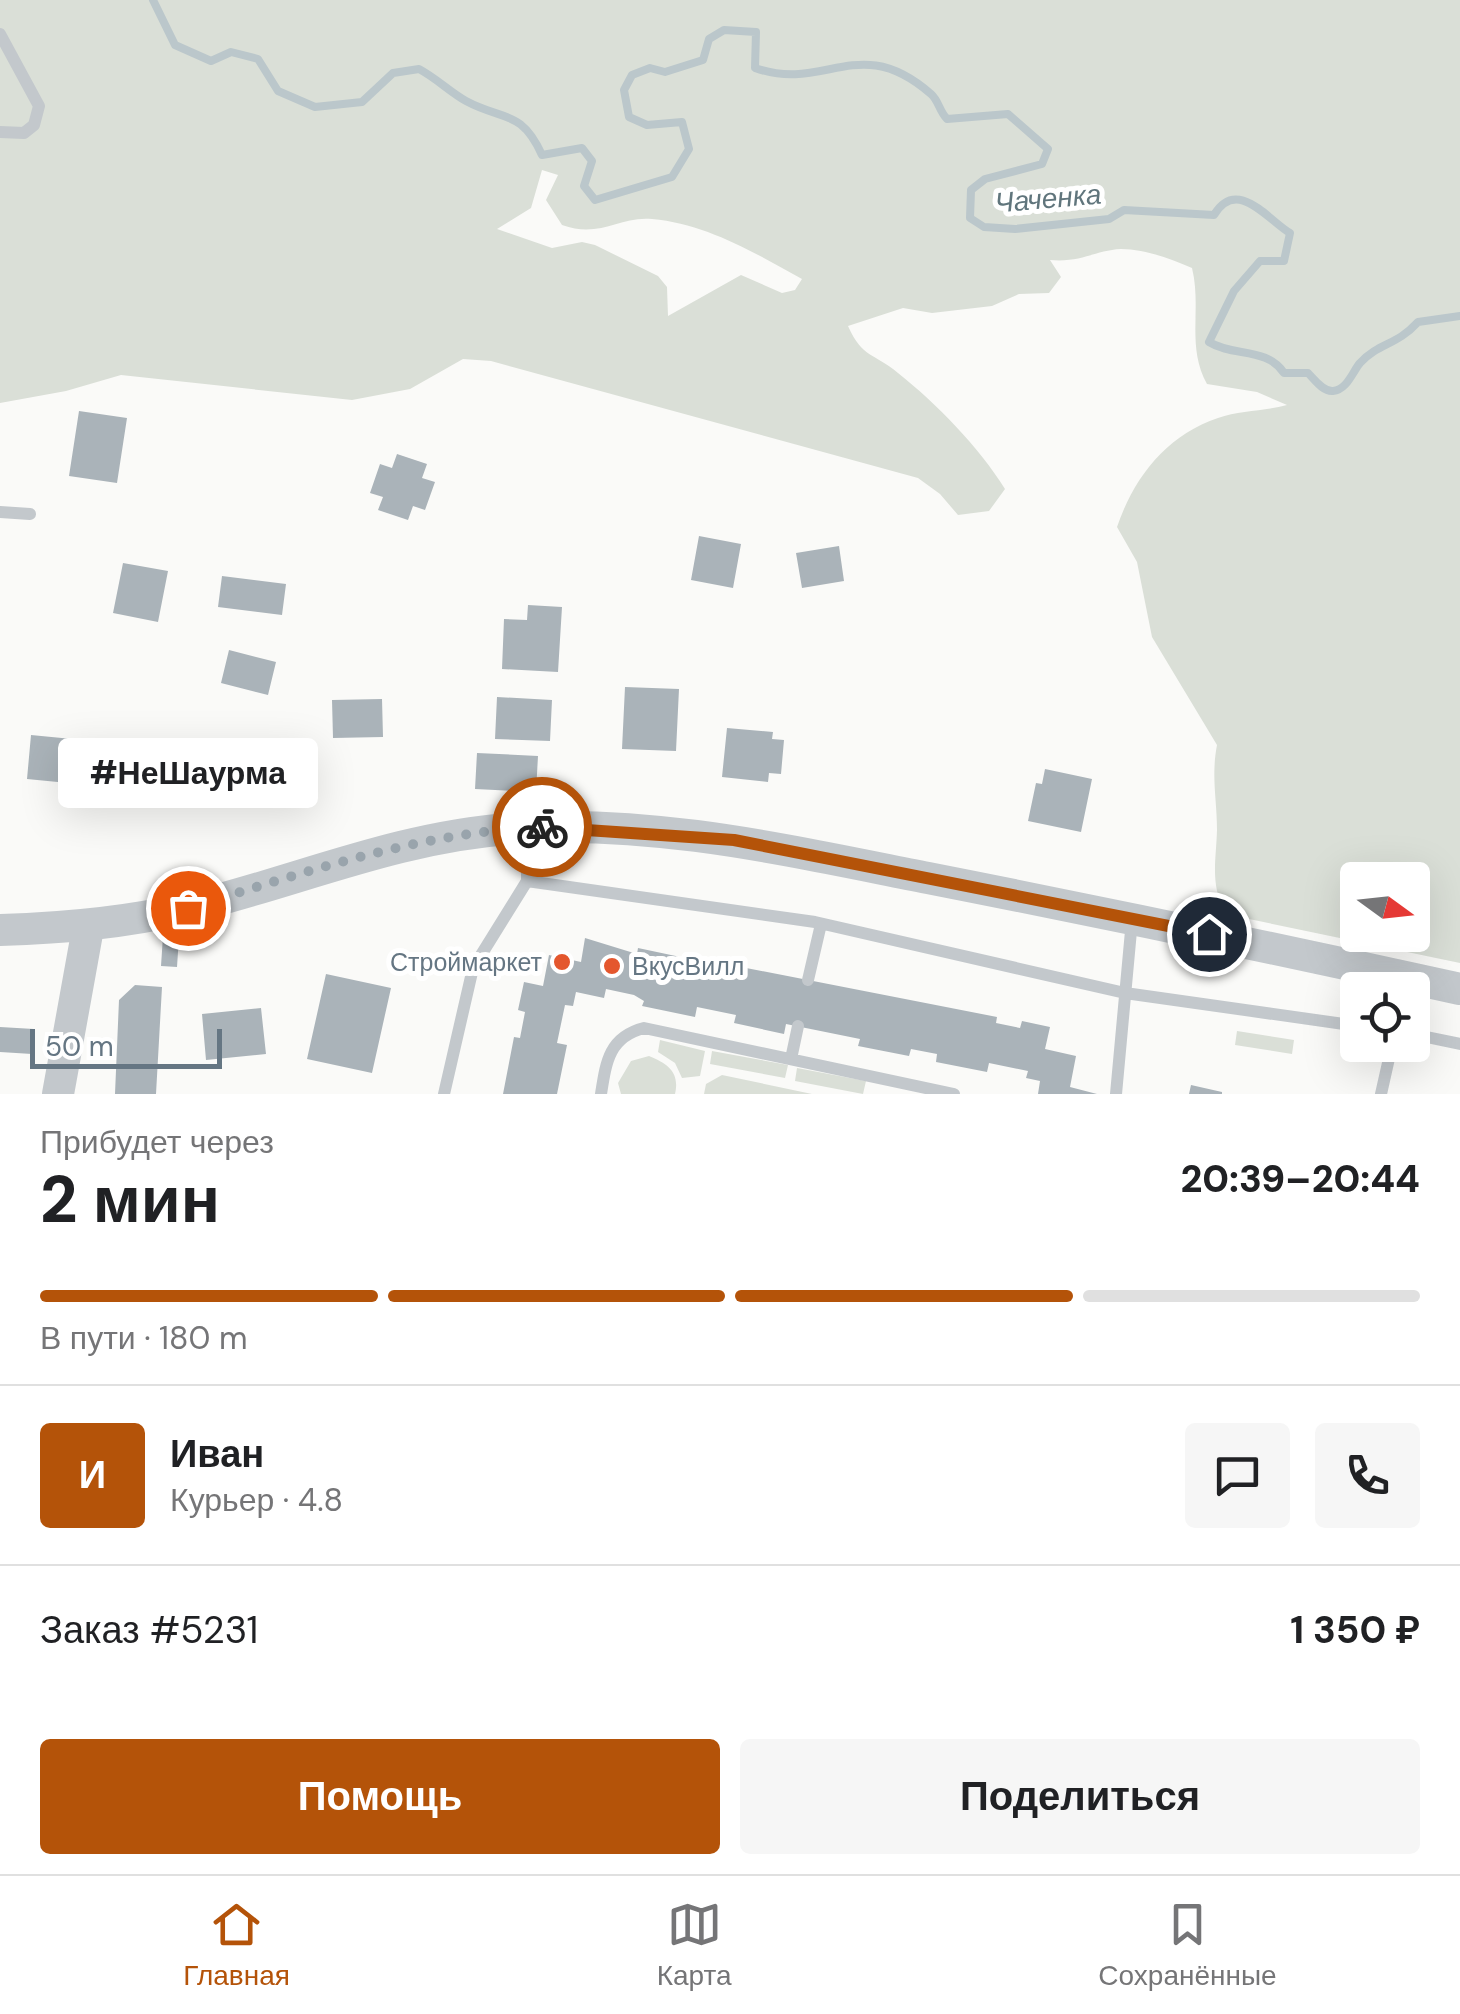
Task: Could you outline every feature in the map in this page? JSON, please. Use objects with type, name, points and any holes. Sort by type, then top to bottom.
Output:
[{"type":"street","points":[[0,930],[88,928],[188,908],[343,861],[454,834],[587,827],[734,840],[1132,918],[1359,972]]},
{"type":"street","points":[[58,1094],[88,928]]},
{"type":"street","points":[[1430,986],[1460,989]]},
{"type":"lane","points":[[0,34],[39,106],[34,125],[24,133],[0,132]]},
{"type":"lane","points":[[0,530],[1,512],[30,514]]},
{"type":"lane","points":[[444,1094],[472,968],[528,881],[526,828]]},
{"type":"lane","points":[[528,881],[821,924],[1125,993],[1340,1023]]},
{"type":"lane","points":[[1116,1094],[1132,918]]},
{"type":"lane","points":[[808,980],[821,924]]},
{"type":"lane","points":[[791,1058],[798,1026]]},
{"type":"lane","points":[[600,1094],[612,1046],[629,1032],[644,1028],[954,1094]]},
{"type":"lane","points":[[1430,1038],[1460,1044]]},
{"type":"lane","points":[[1381,1094],[1388,1062]]},
{"type":"shaded area","points":[[0,0],[1460,0],[1460,963],[1407,952],[1430,952],[1430,862],[1340,862],[1340,938],[1225,914],[1220,903],[1215,872],[1217,745],[1152,637],[1137,562],[1117,527],[1143,475],[1183,435],[1226,415],[1287,405],[1257,392],[1207,384],[1197,356],[1192,268],[1175,261],[1121,249],[1071,260],[1050,260],[1061,277],[1049,293],[1019,294],[992,306],[932,313],[903,308],[848,326],[864,350],[913,385],[956,427],[1005,489],[989,511],[958,515],[940,494],[918,478],[491,361],[463,359],[410,389],[352,400],[121,375],[66,391],[0,403]],"holes":[[[542,170],[558,175],[546,200],[562,225],[587,230],[640,219],[672,222],[730,241],[802,279],[795,290],[782,293],[741,275],[668,316],[667,287],[658,276],[595,245],[582,242],[552,248],[497,229],[531,208]]]},
{"type":"shaded area","points":[[1237,1031],[1294,1040],[1292,1054],[1235,1045]]},
{"type":"shaded area","points":[[660,1040],[705,1051],[700,1076],[682,1078],[675,1063],[658,1052]]},
{"type":"shaded area","points":[[712,1051],[788,1065],[785,1078],[710,1064]]},
{"type":"shaded area","points":[[649,1056],[671,1070],[676,1080],[675,1094],[621,1094],[618,1083],[631,1061]]},
{"type":"shaded area","points":[[797,1068],[866,1081],[863,1094],[795,1081]]},
{"type":"shaded area","points":[[722,1075],[812,1094],[704,1094],[706,1084]]},
{"type":"building","points":[[79,411],[127,418],[117,483],[69,476]]},
{"type":"building","points":[[397,454],[427,464],[422,478],[435,482],[425,510],[413,506],[408,520],[378,510],[383,497],[370,493],[380,464],[392,468]]},
{"type":"building","points":[[699,536],[741,544],[733,588],[691,580]]},
{"type":"building","points":[[839,546],[844,581],[802,588],[796,553]]},
{"type":"building","points":[[123,563],[168,571],[158,622],[113,613]]},
{"type":"building","points":[[222,576],[286,584],[282,615],[218,607]]},
{"type":"building","points":[[528,605],[562,607],[558,672],[502,669],[504,619],[527,620]]},
{"type":"building","points":[[229,650],[276,662],[268,695],[221,683]]},
{"type":"building","points":[[625,687],[679,689],[676,751],[622,749]]},
{"type":"building","points":[[497,697],[552,700],[550,741],[495,739]]},
{"type":"building","points":[[382,699],[383,737],[333,738],[332,700]]},
{"type":"building","points":[[727,728],[773,732],[772,739],[784,740],[781,774],[769,773],[768,782],[722,777]]},
{"type":"building","points":[[31,735],[72,739],[68,783],[27,779]]},
{"type":"building","points":[[80,749],[135,755],[132,789],[76,783]]},
{"type":"building","points":[[477,753],[538,756],[536,792],[475,789]]},
{"type":"building","points":[[1045,769],[1092,779],[1081,832],[1028,821],[1036,783],[1042,784]]},
{"type":"building","points":[[163,936],[179,937],[177,967],[161,966]]},
{"type":"building","points":[[585,938],[637,954],[638,948],[704,962],[703,967],[729,972],[731,965],[997,1017],[996,1023],[1020,1028],[1022,1021],[1050,1027],[1045,1049],[1076,1056],[1070,1087],[1097,1094],[1038,1094],[1040,1081],[1026,1078],[1028,1071],[989,1063],[987,1072],[936,1062],[937,1054],[911,1049],[909,1056],[858,1046],[860,1039],[786,1024],[784,1034],[734,1023],[736,1015],[697,1007],[695,1017],[642,1006],[644,1001],[634,995],[606,989],[604,998],[576,992],[573,1006],[565,1005],[557,1043],[567,1045],[557,1094],[503,1094],[514,1037],[520,1038],[525,1012],[518,1010],[524,982],[543,986],[549,955],[581,962]]},
{"type":"building","points":[[326,974],[391,988],[372,1073],[307,1059]]},
{"type":"building","points":[[135,985],[162,987],[156,1094],[115,1094],[119,1000]]},
{"type":"building","points":[[261,1008],[266,1054],[206,1060],[202,1014]]},
{"type":"building","points":[[0,1027],[34,1029],[32,1054],[0,1052]]},
{"type":"building","points":[[1191,1085],[1222,1092],[1222,1094],[1189,1094]]},
{"type":"waterway","name":"Чаченка","points":[[153,0],[175,45],[211,61],[231,52],[258,59],[278,91],[315,107],[362,102],[393,73],[419,69],[466,101],[518,123],[542,155],[582,148],[592,161],[584,186],[595,200],[672,177],[689,149],[682,122],[647,125],[629,117],[624,90],[632,75],[650,68],[665,72],[703,60],[709,39],[724,30],[756,32],[755,68],[802,74],[862,65],[883,67],[906,76],[931,94],[947,119],[1008,114],[1048,149],[1042,164],[985,179],[971,190],[970,218],[984,227],[1015,229],[1109,219],[1124,210],[1214,215],[1223,204],[1233,200],[1253,205],[1290,233],[1284,261],[1260,261],[1234,291],[1209,342],[1218,347],[1268,359],[1284,373],[1308,373],[1322,387],[1333,391],[1346,384],[1367,356],[1418,322],[1460,316]]},
{"type":"way so far","points":[[188,908],[343,861],[454,834],[542,827]]},
{"type":"place","name":"#НеШаурма","points":[[188,908]]},
{"type":"place","name":"Строймаркет","points":[[562,962]]},
{"type":"place","name":"ВкусВилл","points":[[612,966]]},
{"type":"route","points":[[542,827],[587,827],[734,840],[1209,934]]}]
